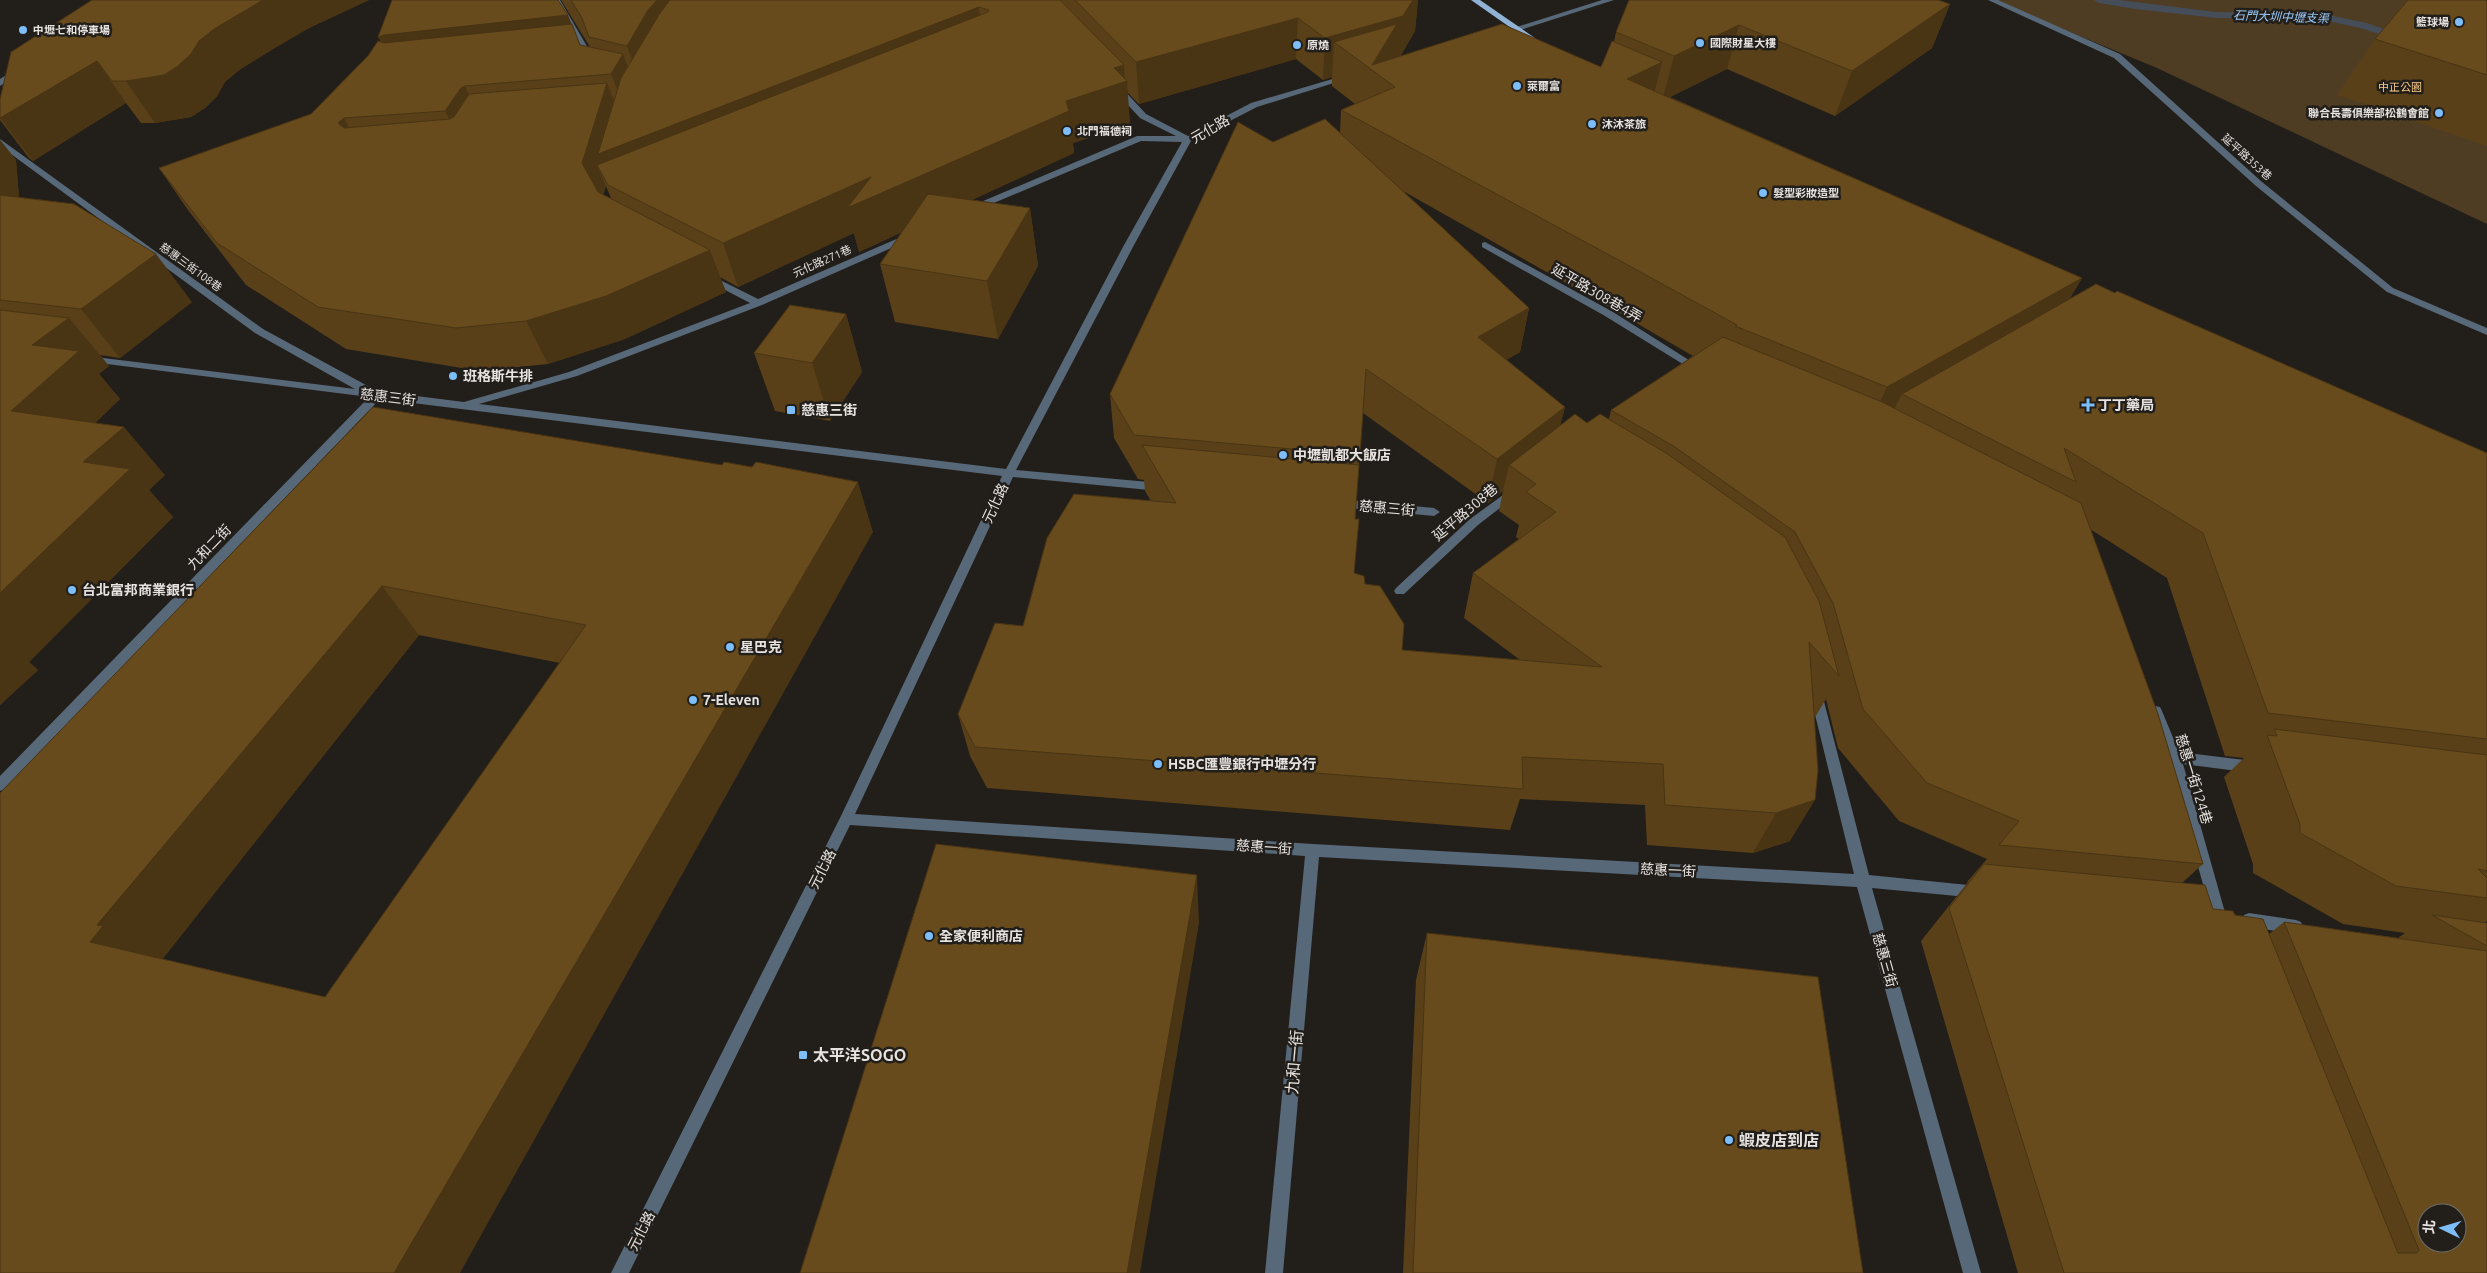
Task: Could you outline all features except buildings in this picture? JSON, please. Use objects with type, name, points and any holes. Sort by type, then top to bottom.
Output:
[{"type":"main road","points":[[1475,0],[1515,29],[1541,44]]},
{"type":"street","points":[[556,0],[593,64],[582,61]]},
{"type":"street","points":[[1497,34],[1610,0]]},
{"type":"street","name":"延平路353巷","points":[[1992,0],[2117,56],[2259,184],[2390,290],[2487,332]]},
{"type":"street","points":[[0,83],[25,68]]},
{"type":"street","name":"元化路","points":[[620,1273],[846,819],[1009,473],[1129,245],[1188,139],[1254,105],[1358,75]]},
{"type":"street","points":[[1111,82],[1143,116],[1188,139]]},
{"type":"street","points":[[965,212],[1140,138],[1188,139]]},
{"type":"street","name":"慈惠三街108巷","points":[[0,142],[259,331],[377,396]]},
{"type":"street","name":"元化路271巷","points":[[463,405],[573,374],[758,303],[920,232]]},
{"type":"street","name":"延平路308巷4弄","points":[[1485,245],[1609,314],[1689,370],[1712,375]]},
{"type":"street","points":[[698,272],[758,303]]},
{"type":"street","name":"慈惠三街","points":[[77,358],[1009,473],[1167,488]]},
{"type":"street","name":"九和二街","points":[[0,785],[377,396]]},
{"type":"street","name":"延平路308巷","points":[[1400,591],[1474,522],[1520,486]]},
{"type":"street","name":"慈惠三街","points":[[1325,502],[1434,512]]},
{"type":"street","name":"慈惠三街","points":[[1813,682],[1863,881],[1972,1273]]},
{"type":"street","name":"慈惠一街124巷","points":[[2152,703],[2174,757],[2213,915],[2225,934]]},
{"type":"street","points":[[2174,757],[2262,768]]},
{"type":"street","name":"慈惠一街","points":[[846,819],[1313,850],[1863,881],[1991,894]]},
{"type":"street","name":"九和一街","points":[[1274,1273],[1313,850]]},
{"type":"street","points":[[2213,915],[2314,929]]},
{"type":"green space","name":"中正公園","points":[[1993,0],[2487,0],[2487,224],[2157,68]]},
{"type":"waterway","name":"石門大圳中壢支渠","points":[[2099,0],[2216,15],[2319,16],[2363,25],[2403,38]]},
{"type":"place","name":"籃球場","points":[[2459,22]]},
{"type":"place","name":"中壢七和停車場","points":[[23,30]]},
{"type":"place","name":"國際財星大樓","points":[[1700,43]]},
{"type":"place","name":"原燒","points":[[1297,45]]},
{"type":"place","name":"萊爾富","points":[[1517,86]]},
{"type":"place","name":"聯合長壽俱樂部松鶴會館","points":[[2439,113]]},
{"type":"place","name":"沐沐茶旅","points":[[1592,124]]},
{"type":"place","name":"北門福德祠","points":[[1067,131]]},
{"type":"place","name":"髮型彩妝造型","points":[[1763,193]]},
{"type":"place","name":"班格斯牛排","points":[[453,376]]},
{"type":"place","name":"丁丁藥局","points":[[2088,405]]},
{"type":"place","name":"慈惠三街","points":[[791,410]]},
{"type":"place","name":"中壢凱都大飯店","points":[[1283,455]]},
{"type":"place","name":"台北富邦商業銀行","points":[[72,590]]},
{"type":"place","name":"星巴克","points":[[730,647]]},
{"type":"place","name":"7-Eleven","points":[[693,700]]},
{"type":"place","name":"HSBC匯豐銀行中壢分行","points":[[1158,764]]},
{"type":"place","name":"全家便利商店","points":[[929,936]]},
{"type":"place","name":"太平洋SOGO","points":[[803,1055]]},
{"type":"place","name":"蝦皮店到店","points":[[1729,1140]]}]
